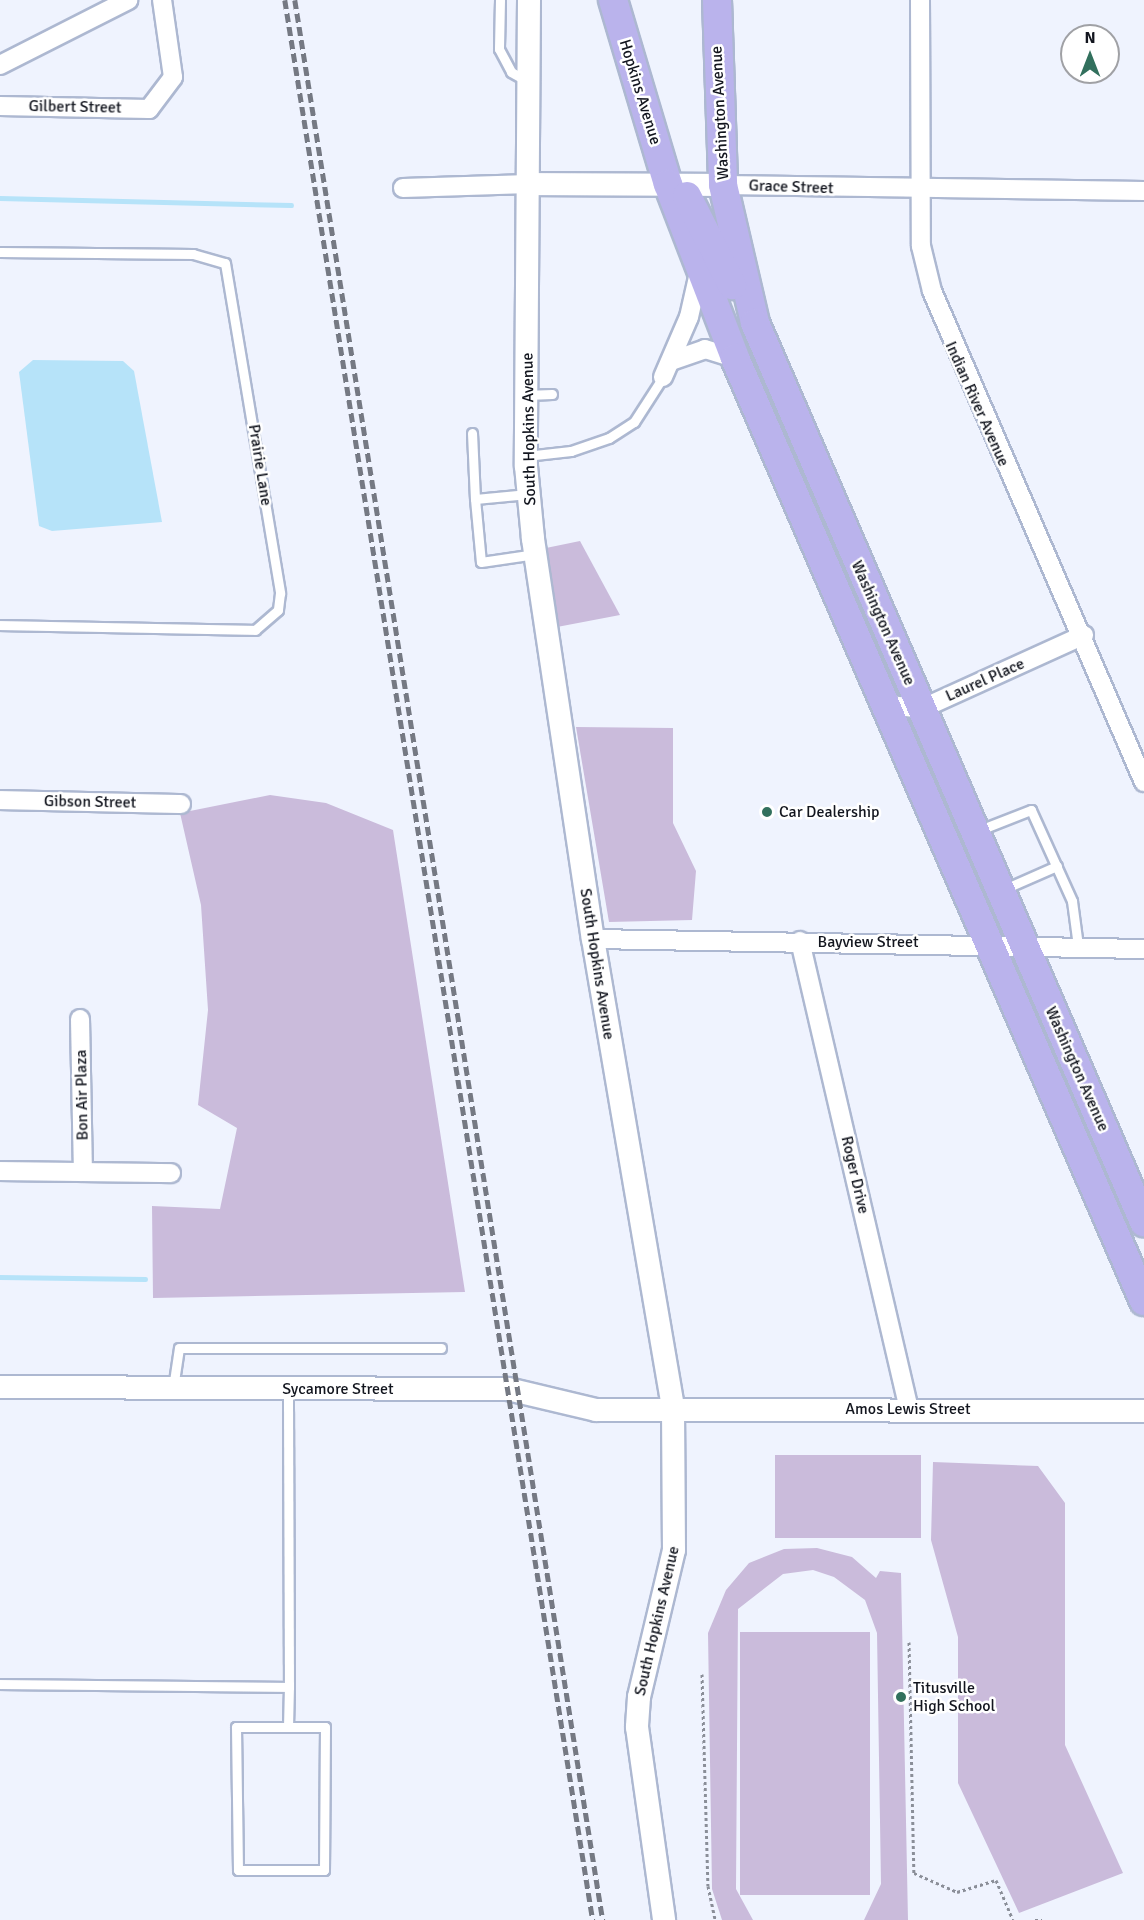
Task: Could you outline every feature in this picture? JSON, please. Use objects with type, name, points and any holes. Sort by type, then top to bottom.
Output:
[{"type":"main road","name":"Hopkins Avenue","points":[[613,0],[668,184]]},
{"type":"main road","name":"Washington Avenue","points":[[717,0],[723,185],[756,323],[807,447],[1144,1222]]},
{"type":"main road","name":"Washington Avenue","points":[[668,184],[735,358],[882,704],[1144,1301]]},
{"type":"main road","points":[[668,184],[695,207],[727,277],[756,323]]},
{"type":"main road","points":[[1091,1180],[1121,1168]]},
{"type":"street","points":[[0,65],[128,0]]},
{"type":"street","name":"Gilbert Street","points":[[0,106],[149,109],[173,77],[162,0]]},
{"type":"street","name":"South Hopkins Avenue","points":[[529,0],[526,395],[526,456],[529,494],[592,939],[673,1408],[674,1550],[639,1697],[637,1727],[664,1920]]},
{"type":"street","name":"Indian River Avenue","points":[[920,0],[921,246],[947,337],[1084,635],[1144,782]]},
{"type":"street","name":"Grace Street","points":[[403,188],[529,184],[668,184],[921,191],[1144,191]]},
{"type":"street","points":[[667,369],[695,299],[700,271]]},
{"type":"street","points":[[667,369],[705,349],[735,358]]},
{"type":"street","points":[[779,459],[807,447]]},
{"type":"street","name":"Laurel Place","points":[[921,709],[1084,635]]},
{"type":"street","points":[[882,704],[921,709]]},
{"type":"street","name":"Gibson Street","points":[[0,800],[181,804]]},
{"type":"street","name":"Bayview Street","points":[[592,939],[988,942],[1144,949]]},
{"type":"street","name":"Roger Drive","points":[[800,941],[909,1409]]},
{"type":"street","name":"Bon Air Plaza","points":[[80,1019],[83,1172]]},
{"type":"street","points":[[0,1171],[171,1173]]},
{"type":"street","name":"Sycamore Street","points":[[0,1387],[508,1389],[596,1410],[673,1408]]},
{"type":"street","name":"Amos Lewis Street","points":[[673,1408],[1144,1411]]},
{"type":"lane","points":[[500,0],[500,49],[511,72],[529,82]]},
{"type":"lane","name":"Prairie Lane","points":[[0,252],[193,254],[225,262],[280,593],[278,610],[255,630],[0,625]]},
{"type":"lane","points":[[526,456],[571,451],[609,438],[634,422],[667,369]]},
{"type":"lane","points":[[526,395],[552,394]]},
{"type":"lane","points":[[471,434],[481,562],[536,554]]},
{"type":"lane","points":[[475,500],[529,494]]},
{"type":"lane","points":[[975,832],[1031,810],[1057,866],[1077,920],[1078,946]]},
{"type":"lane","points":[[1000,891],[1057,866]]},
{"type":"lane","points":[[173,1388],[179,1348],[441,1348]]},
{"type":"lane","points":[[288,1389],[288,1727]]},
{"type":"lane","points":[[0,1684],[289,1687]]},
{"type":"lane","points":[[236,1727],[288,1727],[325,1727],[324,1870],[238,1870],[236,1727]]},
{"type":"path","points":[[909,1642],[914,1873],[957,1892],[996,1880],[1013,1920]]},
{"type":"path","points":[[702,1674],[708,1886],[715,1920]]},
{"type":"path","points":[[1035,1920],[1042,1920]]},
{"type":"shaded area","points":[[580,541],[620,615],[557,627],[546,548]]},
{"type":"shaded area","points":[[576,727],[673,728],[673,823],[696,871],[692,920],[609,922]]},
{"type":"shaded area","points":[[270,795],[326,803],[393,830],[465,1292],[153,1298],[152,1206],[220,1209],[237,1128],[198,1105],[208,1010],[201,905],[180,813]]},
{"type":"shaded area","points":[[775,1455],[921,1455],[921,1538],[775,1538]]},
{"type":"shaded area","points":[[933,1462],[1038,1466],[1065,1503],[1065,1745],[1123,1873],[1019,1913],[958,1783],[958,1637],[931,1540]]},
{"type":"shaded area","points":[[817,1548],[852,1557],[876,1578],[880,1571],[901,1573],[908,1920],[864,1920],[881,1884],[877,1633],[865,1600],[834,1577],[813,1570],[783,1574],[738,1609],[736,1889],[753,1920],[722,1920],[712,1889],[708,1633],[726,1590],[749,1563],[784,1549]]},
{"type":"shaded area","points":[[740,1632],[870,1632],[870,1895],[740,1895]]},
{"type":"water","points":[[33,360],[123,361],[134,371],[162,522],[52,531],[39,526],[19,372]]},
{"type":"waterway","points":[[0,198],[291,205]]},
{"type":"waterway","points":[[0,1277],[145,1279]]},
{"type":"railway","points":[[285,0],[593,1920]]},
{"type":"railway","points":[[295,0],[603,1920]]},
{"type":"place","name":"Car Dealership","points":[[767,812]]},
{"type":"place","name":"Titusville High School","points":[[901,1697]]}]
